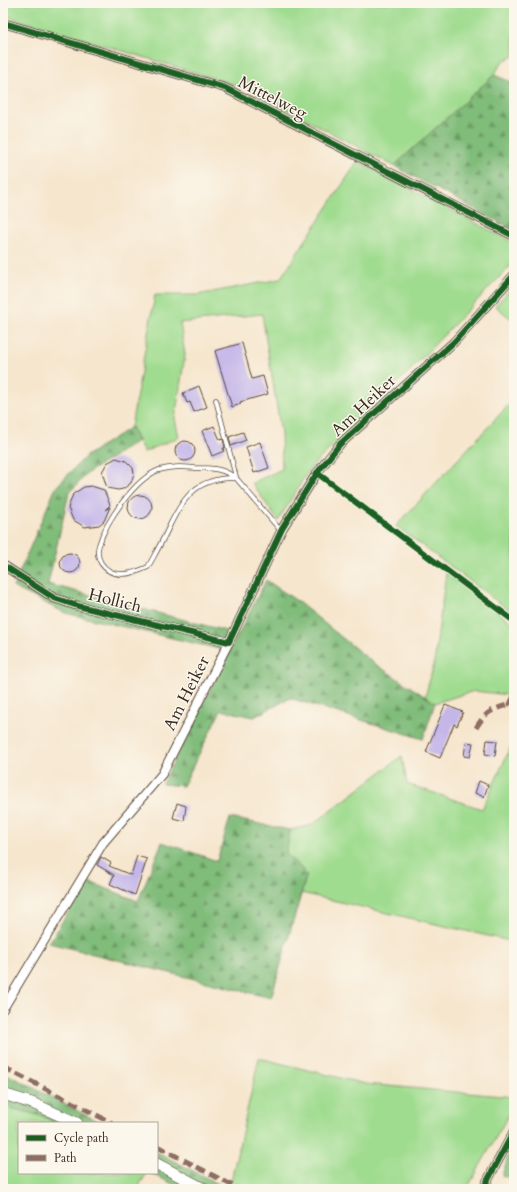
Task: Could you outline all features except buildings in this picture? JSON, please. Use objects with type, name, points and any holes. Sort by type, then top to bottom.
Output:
[{"type":"main road","points":[[3,1094],[32,1103],[75,1122]]},
{"type":"main road","points":[[158,1165],[204,1189]]},
{"type":"street","name":"Mittelweg","points":[[3,22],[226,88],[514,236]]},
{"type":"street","name":"Am Heiker","points":[[3,1009],[103,843],[162,774],[229,642],[281,531],[317,473],[340,444],[454,342],[514,275]]},
{"type":"street","name":"Hollich","points":[[3,565],[54,598],[78,606],[229,642]]},
{"type":"street","points":[[483,1189],[514,1131]]},
{"type":"lane","points":[[216,400],[236,478]]},
{"type":"lane","points":[[236,478],[207,482],[193,489],[176,510],[148,567],[134,573],[116,574],[105,568],[99,558],[98,546],[128,492],[157,471],[177,466],[210,468],[226,471],[236,478],[281,531]]},
{"type":"green space","points":[[3,3],[514,3],[514,56],[502,62],[494,75],[394,166],[246,88],[3,15]]},
{"type":"green space","points":[[494,75],[514,83],[514,230],[394,166]]},
{"type":"green space","points":[[358,161],[514,243],[514,262],[393,388],[310,468],[278,521],[252,483],[282,469],[281,433],[262,314],[180,323],[185,355],[175,419],[179,437],[144,452],[131,427],[155,295],[197,295],[280,279]]},
{"type":"green space","points":[[514,285],[514,321],[495,306]]},
{"type":"green space","points":[[514,399],[514,614],[396,526]]},
{"type":"green space","points":[[131,427],[138,441],[89,472],[69,493],[48,584],[226,631],[219,649],[65,613],[13,587],[56,487],[86,456]]},
{"type":"green space","points":[[446,573],[514,624],[514,683],[508,695],[474,691],[435,703],[425,697],[434,664]]},
{"type":"green space","points":[[266,580],[297,601],[372,662],[435,703],[423,739],[290,698],[254,717],[221,710],[183,786],[162,784]]},
{"type":"green space","points":[[514,740],[514,942],[301,893],[307,874],[286,854],[290,830],[312,825],[402,756],[407,784],[482,809]]},
{"type":"green space","points":[[230,818],[290,830],[286,854],[307,874],[271,998],[49,943],[87,881],[138,901],[162,842],[217,861]]},
{"type":"green space","points":[[259,1058],[365,1084],[514,1097],[514,1105],[467,1189],[246,1189],[231,1181]]},
{"type":"green space","points":[[3,1072],[99,1122],[54,1122],[42,1116],[3,1106]]},
{"type":"green space","points":[[3,1106],[42,1116],[54,1122],[18,1122],[18,1174],[146,1174],[137,1189],[3,1189]]},
{"type":"green space","points":[[514,1143],[514,1179],[502,1176],[509,1153]]},
{"type":"green space","points":[[158,1153],[228,1189],[182,1189],[153,1174],[158,1174]]},
{"type":"marked path","points":[[514,696],[510,704],[514,707]]},
{"type":"marked path","points":[[476,728],[483,718],[490,712],[510,704]]},
{"type":"marked path","points":[[3,1067],[110,1122]]},
{"type":"marked path","points":[[158,1147],[239,1189]]},
{"type":"cycle path","points":[[3,23],[225,88],[514,236]]},
{"type":"cycle path","points":[[3,565],[54,598],[78,606],[229,642],[282,529],[317,473],[340,444],[454,342],[514,275]]},
{"type":"cycle path","points":[[317,473],[514,621]]},
{"type":"cycle path","points":[[483,1189],[514,1131]]}]
